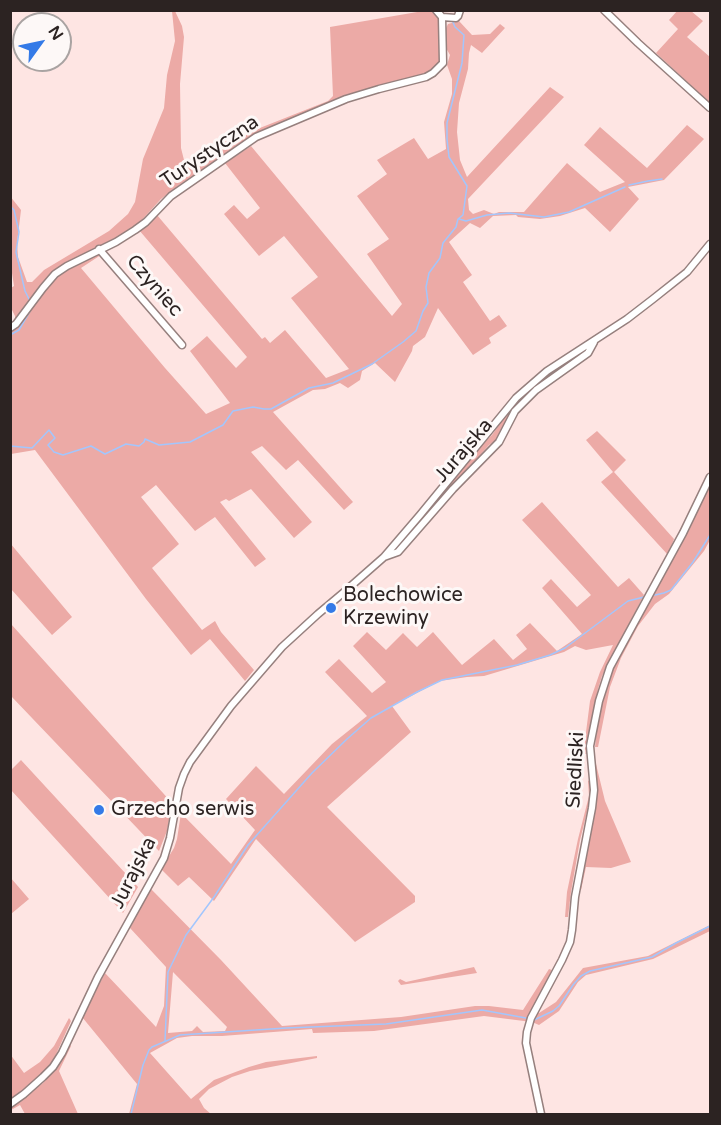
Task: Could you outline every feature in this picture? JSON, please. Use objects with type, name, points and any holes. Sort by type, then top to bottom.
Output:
[{"type":"street","points":[[436,10],[448,17],[458,16],[460,10]]},
{"type":"street","points":[[604,10],[638,44],[711,108]]},
{"type":"street","name":"Turystyczna","points":[[10,328],[16,324],[55,274],[135,230],[171,196],[256,137],[346,99],[433,74],[443,63],[448,17]]},
{"type":"street","name":"Jurajska","points":[[10,1104],[43,1077],[62,1053],[104,966],[164,858],[184,774],[190,762],[231,706],[273,656],[384,557],[516,398],[547,371],[627,319],[687,272],[711,244]]},
{"type":"street","name":"Czyniec","points":[[99,249],[182,345]]},
{"type":"street","name":"Jurajska","points":[[384,557],[398,552],[499,441],[515,411],[536,390],[588,353],[594,341]]},
{"type":"street","name":"Siedliski","points":[[541,1114],[526,1043],[526,1032],[570,942],[575,897],[592,808],[594,790],[590,746],[598,701],[610,667],[711,477]]},
{"type":"shaded area","points":[[678,10],[691,11],[703,21],[687,37],[710,57],[710,103],[656,53],[678,29],[669,20]]},
{"type":"shaded area","points":[[172,11],[175,11],[182,26],[184,37],[180,84],[181,148],[184,160],[328,101],[333,96],[330,27],[423,11],[433,11],[443,18],[440,60],[436,68],[428,74],[370,89],[252,138],[179,185],[161,199],[141,221],[140,228],[157,215],[262,339],[265,337],[270,343],[285,330],[326,378],[349,369],[291,298],[318,277],[284,236],[259,256],[224,214],[234,205],[247,219],[260,208],[225,163],[251,146],[392,316],[402,304],[367,254],[389,239],[357,196],[387,174],[377,160],[414,138],[428,159],[446,149],[444,122],[452,94],[452,79],[447,65],[450,55],[446,48],[448,24],[459,21],[472,35],[490,34],[500,24],[505,28],[482,53],[471,45],[468,69],[459,103],[457,132],[460,160],[467,177],[550,87],[564,97],[468,199],[469,210],[473,214],[484,210],[494,214],[524,212],[567,163],[600,192],[625,182],[584,145],[600,127],[647,168],[687,125],[704,139],[664,180],[628,187],[639,199],[610,232],[585,208],[560,216],[540,219],[516,215],[493,216],[480,228],[470,223],[449,242],[472,275],[463,282],[490,321],[499,315],[507,326],[489,338],[491,343],[473,355],[438,308],[425,337],[413,346],[395,382],[375,363],[362,371],[360,380],[348,388],[340,383],[325,389],[313,390],[273,412],[353,502],[344,510],[298,460],[286,470],[262,446],[251,452],[312,522],[294,538],[251,489],[229,501],[226,499],[220,502],[266,559],[255,567],[215,517],[195,531],[156,485],[141,497],[179,544],[152,568],[202,630],[215,621],[221,632],[254,670],[245,681],[210,639],[191,655],[146,599],[35,450],[11,454],[11,330],[15,316],[11,311],[11,288],[14,286],[12,273],[10,273],[10,196],[21,210],[17,243],[18,257],[27,282],[32,282],[44,270],[109,231],[128,214],[135,202],[143,159],[164,108],[167,75],[175,41]],"holes":[[[139,230],[247,357],[236,368],[207,336],[190,351],[230,403],[206,414],[81,268]]]},
{"type":"shaded area","points":[[584,351],[513,410],[496,440],[489,445],[396,551],[392,551],[475,451],[492,435],[517,399],[548,372]]},
{"type":"shaded area","points":[[597,431],[626,460],[614,472],[674,539],[668,555],[601,482],[613,472],[586,440]]},
{"type":"shaded area","points":[[710,482],[710,540],[704,551],[669,594],[655,604],[638,626],[621,658],[610,687],[598,747],[595,747],[599,710],[611,669],[660,583]]},
{"type":"shaded area","points":[[542,502],[618,587],[629,578],[644,595],[602,676],[598,689],[589,754],[585,754],[585,740],[590,701],[613,645],[586,650],[575,646],[564,652],[484,676],[440,681],[392,706],[411,732],[327,807],[415,896],[415,902],[355,942],[256,839],[214,901],[189,877],[178,886],[161,869],[174,848],[181,813],[231,864],[255,830],[226,799],[256,766],[284,794],[332,744],[367,716],[325,672],[339,659],[372,693],[386,682],[353,646],[367,632],[386,650],[403,633],[417,647],[433,632],[462,665],[494,639],[513,660],[527,649],[516,635],[530,623],[557,651],[582,634],[542,588],[551,579],[577,607],[591,595],[522,520]]},
{"type":"shaded area","points":[[10,543],[72,617],[52,635],[11,589]]},
{"type":"shaded area","points":[[11,624],[172,803],[167,831],[159,851],[11,696]]},
{"type":"shaded area","points":[[21,760],[138,887],[123,913],[11,790],[11,770]]},
{"type":"shaded area","points":[[594,764],[596,764],[605,801],[631,862],[611,868],[586,867],[581,890],[578,890],[596,804]]},
{"type":"shaded area","points":[[590,780],[591,796],[580,840],[568,917],[565,917],[567,892],[589,796],[588,781]]},
{"type":"shaded area","points":[[10,877],[29,899],[11,914],[10,914]]},
{"type":"shaded area","points":[[150,888],[282,1026],[401,1017],[475,1006],[523,1010],[549,969],[552,970],[533,1008],[539,1013],[556,1002],[583,968],[648,956],[710,925],[710,931],[653,959],[586,975],[578,982],[559,1011],[539,1025],[532,1022],[484,1016],[374,1031],[313,1033],[312,1029],[177,1038],[150,1053],[191,1099],[214,1080],[249,1067],[266,1062],[317,1056],[317,1058],[250,1071],[209,1089],[199,1099],[211,1114],[129,1114],[137,1084],[82,1017],[105,973],[156,1027],[164,1006],[166,967],[130,928]],"holes":[[[173,972],[227,1027],[225,1031],[203,1032],[197,1026],[192,1031],[168,1033]]]},
{"type":"shaded area","points":[[474,967],[477,973],[401,985],[398,981],[400,979],[406,982]]},
{"type":"shaded area","points":[[69,1018],[71,1021],[54,1059],[46,1070],[11,1100],[10,1054],[24,1073],[40,1062],[54,1046]]},
{"type":"shaded area","points":[[69,1044],[71,1046],[59,1071],[78,1114],[25,1114],[20,1105],[11,1110],[58,1067]]},
{"type":"waterway","points":[[10,446],[32,448],[49,430],[55,438],[48,445],[54,452],[63,455],[91,446],[105,454],[126,444],[139,446],[145,439],[159,445],[190,442],[223,425],[233,411],[253,407],[271,409],[309,388],[333,383],[372,364],[416,331],[428,303],[426,287],[429,273],[440,258],[443,243],[463,215],[467,186],[449,157],[447,139],[447,123],[462,63],[464,35],[455,27],[452,20]]},
{"type":"waterway","points":[[629,185],[662,179]]},
{"type":"waterway","points":[[459,219],[466,221],[487,215],[509,213],[544,217],[569,212],[625,187]]},
{"type":"waterway","points":[[10,206],[14,210],[19,232],[16,252],[25,291],[30,301]]},
{"type":"waterway","points":[[10,335],[19,330],[30,311]]},
{"type":"waterway","points":[[655,595],[671,590],[710,535]]},
{"type":"waterway","points":[[165,1041],[168,972],[186,935],[248,845],[312,773],[347,739],[371,718],[442,680],[517,665],[550,655],[565,648],[628,601],[644,597]]},
{"type":"waterway","points":[[534,1020],[559,1006],[573,985],[581,976],[590,971],[652,957],[710,926]]},
{"type":"waterway","points":[[131,1114],[149,1050],[180,1035],[386,1024],[482,1010],[526,1018]]},
{"type":"place","name":"Bolechowice Krzewiny","points":[[331,608]]},
{"type":"place","name":"Grzecho serwis","points":[[99,810]]}]
